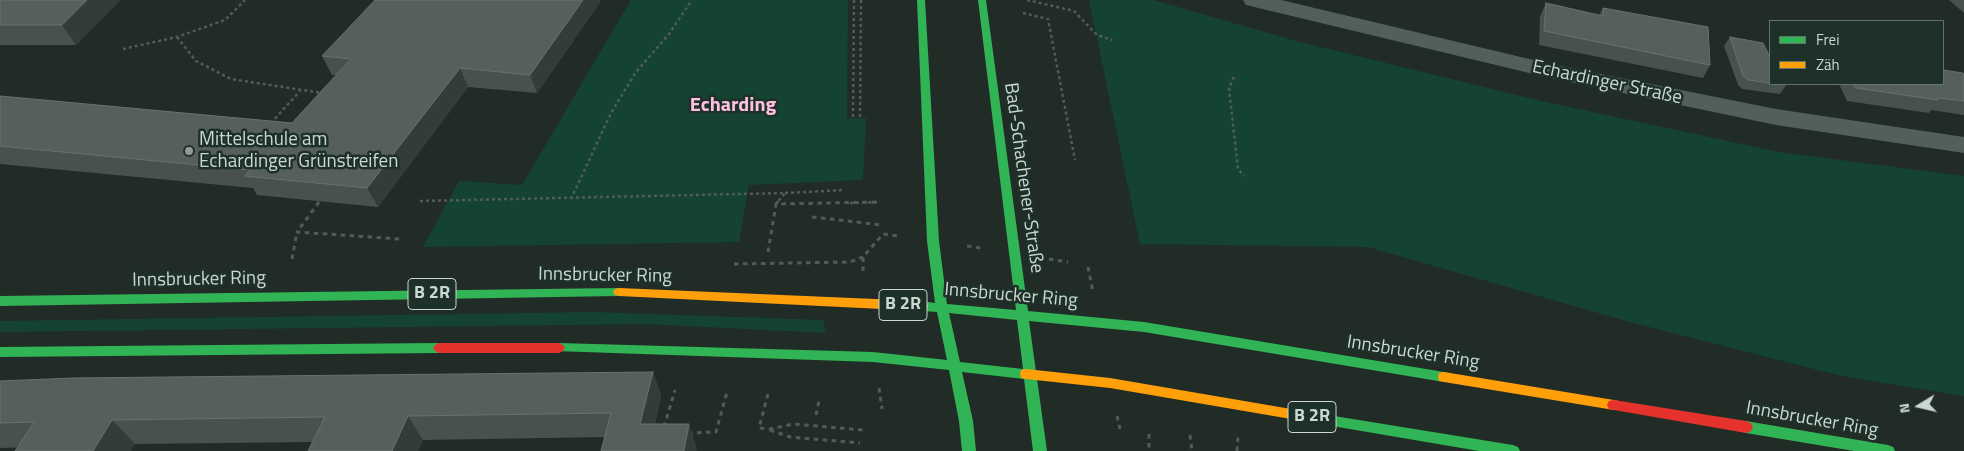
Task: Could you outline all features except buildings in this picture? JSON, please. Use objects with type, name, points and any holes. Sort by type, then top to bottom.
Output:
[{"type":"main road","points":[[921,0],[933,241],[942,308],[955,366],[968,451]]},
{"type":"main road","name":"Bad-Schachener-Straße","points":[[982,0],[1040,451]]},
{"type":"main road","points":[[985,26],[995,13]]},
{"type":"main road","name":"Innsbrucker Ring","points":[[0,301],[606,292],[853,302],[942,308],[1144,327],[1888,451]]},
{"type":"main road","name":"B 2R","points":[[0,352],[520,347],[822,354],[1110,383],[1513,451]]},
{"type":"street","name":"Echardinger Straße","points":[[1254,0],[1438,46],[1594,80],[1776,117],[1964,146]]},
{"type":"path","points":[[123,49],[177,38],[225,20],[245,0]]},
{"type":"path","points":[[571,199],[611,113],[636,72],[669,34],[692,0]]},
{"type":"path","points":[[853,117],[854,0]]},
{"type":"path","points":[[860,117],[862,0]]},
{"type":"path","points":[[1028,0],[1074,11],[1097,35],[1112,40]]},
{"type":"path","points":[[1023,13],[1048,19],[1075,160]]},
{"type":"path","points":[[177,38],[196,60],[231,79],[326,94]]},
{"type":"path","points":[[1234,77],[1229,88],[1238,169],[1244,176]]},
{"type":"path","points":[[269,126],[300,90]]},
{"type":"path","points":[[420,201],[571,199],[844,190]]},
{"type":"path","points":[[768,252],[776,204],[785,193]]},
{"type":"path","points":[[292,259],[297,232],[319,202]]},
{"type":"path","points":[[776,204],[880,202]]},
{"type":"path","points":[[812,217],[882,224]]},
{"type":"path","points":[[297,232],[400,239]]},
{"type":"path","name":"Innsbrucker Ring","points":[[863,257],[883,234],[1068,262]]},
{"type":"path","points":[[661,436],[675,390]]},
{"type":"path","points":[[678,433],[716,432],[727,392]]},
{"type":"path","points":[[768,394],[759,428],[790,437],[860,442]]},
{"type":"path","points":[[816,415],[819,400]]},
{"type":"path","points":[[770,430],[793,424],[863,430]]},
{"type":"path","points":[[1149,434],[1149,451]]},
{"type":"path","points":[[1190,435],[1192,451]]},
{"type":"path","points":[[1237,451],[1238,436]]},
{"type":"green space","points":[[631,0],[848,0],[847,119],[866,118],[863,180],[749,185],[739,242],[423,247],[459,181],[522,185]]},
{"type":"green space","points":[[1089,0],[1153,0],[1296,41],[1541,101],[1779,152],[1964,176],[1964,396],[1842,376],[1637,324],[1368,247],[1140,244]]},
{"type":"green space","points":[[594,312],[823,320],[826,333],[644,324],[0,332],[0,321]]},
{"type":"traffic: fast","points":[[921,0],[933,241],[942,308],[966,421],[969,451]]},
{"type":"traffic: fast","points":[[982,0],[1040,451]]},
{"type":"traffic: fast","points":[[0,301],[619,292]]},
{"type":"traffic: fast","points":[[922,306],[1144,327],[1444,377]]},
{"type":"traffic: fast","points":[[0,352],[439,348]]},
{"type":"traffic: fast","points":[[559,348],[873,357],[1026,374]]},
{"type":"traffic: fast","points":[[1291,414],[1513,451]]},
{"type":"traffic: fast","points":[[1746,427],[1888,451]]},
{"type":"traffic: slow","points":[[619,292],[922,306]]},
{"type":"traffic: slow","points":[[1026,374],[1110,383],[1291,414]]},
{"type":"traffic: slow","points":[[1444,377],[1614,405]]},
{"type":"traffic: jam","points":[[439,348],[559,348]]},
{"type":"traffic: jam","points":[[1614,405],[1746,427]]},
{"type":"place","name":"Mittelschule am Echardinger Grünstreifen","points":[[189,151]]},
{"type":"district","name":"Echarding","points":[[733,106]]}]
